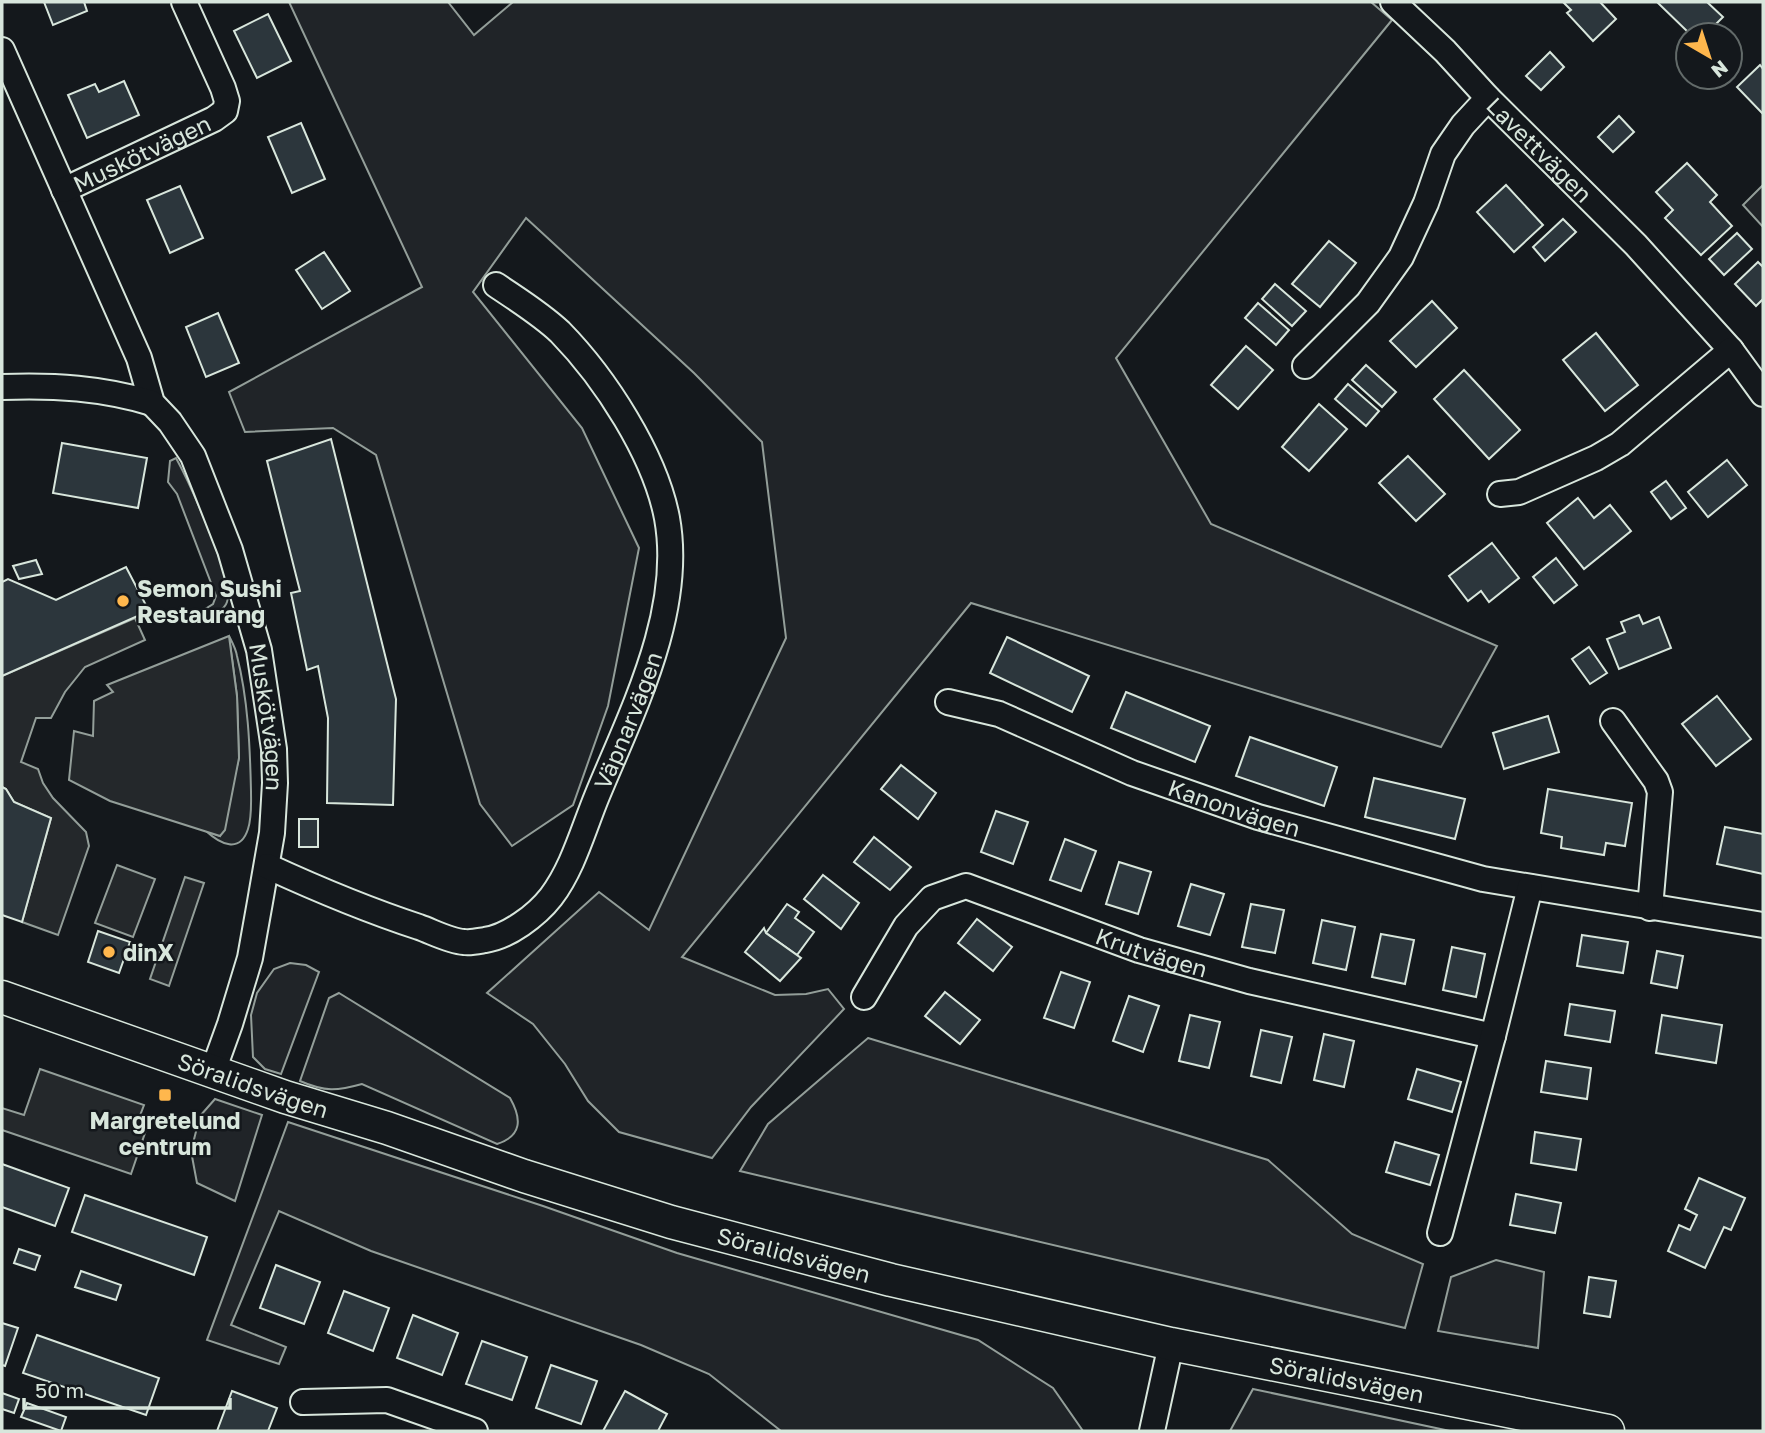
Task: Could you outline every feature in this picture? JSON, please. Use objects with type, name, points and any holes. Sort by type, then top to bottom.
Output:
[{"type":"street","name":"Muskötvägen","points":[[64,190],[214,119],[225,111],[227,101],[223,89],[184,2]]},
{"type":"street","points":[[1393,2],[1445,51],[1488,98]]},
{"type":"street","name":"Muskötvägen","points":[[2,50],[139,358],[152,403],[182,439],[201,471],[230,550],[259,650],[270,717],[275,772],[272,833],[250,958],[212,1071]]},
{"type":"street","name":"Lavettvägen","points":[[1305,366],[1368,303],[1401,257],[1426,203],[1443,154],[1463,125],[1488,98],[1636,245],[1731,350],[1763,394]]},
{"type":"street","name":"Väpnarvägen","points":[[267,866],[389,918],[463,942],[489,940],[509,931],[539,910],[551,897],[566,873],[630,716],[657,642],[666,607],[671,570],[667,519],[659,488],[638,440],[603,384],[561,333],[496,285]]},
{"type":"street","points":[[1500,494],[1519,492],[1596,458],[1620,444],[1731,350]]},
{"type":"street","points":[[2,387],[82,388],[112,392],[152,403]]},
{"type":"street","name":"Kanonvägen","points":[[948,702],[999,714],[1132,773],[1258,817],[1483,879],[1763,925]]},
{"type":"street","points":[[1614,720],[1660,792],[1650,908]]},
{"type":"street","name":"Krutvägen","points":[[864,997],[906,926],[932,898],[966,886],[1151,954],[1249,981],[1493,1037]]},
{"type":"street","points":[[1440,1233],[1530,887]]},
{"type":"street","name":"Söralidsvägen","points":[[2,997],[524,1176],[671,1222],[891,1280],[1171,1344],[1608,1431]]},
{"type":"street","points":[[1152,1431],[1171,1344]]},
{"type":"street","points":[[303,1402],[387,1400],[475,1431]]},
{"type":"shaded area","points":[[289,2],[448,2],[474,35],[513,2],[1371,2],[1392,20],[1116,358],[1211,524],[1497,646],[1441,747],[971,603],[682,957],[775,995],[806,994],[828,989],[844,1009],[751,1107],[712,1158],[619,1132],[588,1101],[565,1064],[533,1024],[487,993],[599,892],[649,930],[786,638],[762,442],[694,373],[526,218],[473,292],[582,428],[639,548],[608,706],[573,805],[512,846],[480,804],[376,455],[333,428],[245,432],[229,392],[422,287]]},
{"type":"shaded area","points":[[1763,185],[1763,227],[1743,205]]},
{"type":"shaded area","points":[[176,458],[218,553],[228,591],[227,602],[223,608],[200,618],[199,613],[213,604],[216,596],[177,494],[168,482],[170,461]]},
{"type":"shaded area","points":[[135,618],[145,640],[85,667],[65,692],[51,718],[36,718],[21,762],[38,769],[53,798],[86,832],[89,846],[58,935],[22,922],[51,818],[14,802],[2,787],[2,676]]},
{"type":"shaded area","points":[[229,636],[241,672],[250,757],[249,824],[244,837],[235,844],[223,843],[206,831],[220,836],[239,758],[237,696]]},
{"type":"shaded area","points":[[229,636],[237,696],[239,758],[225,830],[220,836],[110,801],[69,780],[74,731],[93,736],[94,701],[113,692],[107,685]]},
{"type":"shaded area","points":[[117,865],[155,879],[133,937],[95,923]]},
{"type":"shaded area","points":[[185,877],[204,883],[169,986],[150,979]]},
{"type":"shaded area","points":[[290,963],[306,965],[319,972],[281,1074],[265,1069],[253,1057],[251,1015],[257,993],[274,969]]},
{"type":"shaded area","points":[[339,993],[510,1098],[518,1120],[511,1136],[497,1144],[362,1084],[331,1089],[300,1081],[329,998]]},
{"type":"shaded area","points":[[868,1038],[1268,1160],[1352,1234],[1423,1264],[1405,1328],[740,1171],[768,1124]]},
{"type":"shaded area","points":[[40,1069],[144,1105],[136,1126],[146,1130],[131,1174],[2,1130],[2,1108],[24,1115]]},
{"type":"shaded area","points":[[215,1099],[262,1115],[235,1201],[197,1183],[191,1151],[200,1116]]},
{"type":"shaded area","points":[[288,1122],[677,1253],[978,1340],[1053,1388],[1083,1431],[781,1431],[709,1374],[641,1345],[371,1251],[279,1211],[231,1325],[286,1347],[279,1364],[207,1340]]},
{"type":"shaded area","points":[[1496,1260],[1544,1272],[1538,1348],[1438,1331],[1451,1277]]},
{"type":"shaded area","points":[[1253,1389],[1450,1431],[1230,1431]]},
{"type":"building","points":[[44,2],[84,2],[87,11],[53,25]]},
{"type":"building","points":[[1600,2],[1616,19],[1593,41],[1567,13],[1571,10],[1564,3]]},
{"type":"building","points":[[1657,2],[1707,2],[1723,17],[1719,21],[1677,21]]},
{"type":"building","points":[[268,14],[291,61],[257,78],[234,31]]},
{"type":"building","points":[[1550,52],[1564,67],[1541,90],[1526,76]]},
{"type":"building","points":[[1760,65],[1763,69],[1763,114],[1741,91],[1744,91],[1744,80]]},
{"type":"building","points":[[124,81],[139,115],[87,138],[68,95],[95,84],[99,92]]},
{"type":"building","points":[[1619,116],[1634,132],[1613,152],[1598,137]]},
{"type":"building","points":[[301,123],[325,179],[292,193],[268,137]]},
{"type":"building","points":[[1687,163],[1717,195],[1710,202],[1732,226],[1701,255],[1665,218],[1673,210],[1656,192]]},
{"type":"building","points":[[1506,185],[1543,225],[1514,252],[1477,212]]},
{"type":"building","points":[[180,186],[203,238],[170,253],[147,200]]},
{"type":"building","points":[[1563,219],[1576,232],[1545,261],[1533,247]]},
{"type":"building","points":[[1737,233],[1752,249],[1724,275],[1709,259]]},
{"type":"building","points":[[1329,241],[1356,263],[1320,307],[1292,284]]},
{"type":"building","points":[[324,252],[350,291],[322,309],[296,270]]},
{"type":"building","points":[[1758,262],[1763,267],[1763,299],[1756,306],[1735,284]]},
{"type":"building","points":[[1275,284],[1306,311],[1292,326],[1262,299]]},
{"type":"building","points":[[1432,301],[1457,328],[1416,367],[1390,341]]},
{"type":"building","points":[[1258,303],[1289,330],[1276,345],[1245,318]]},
{"type":"building","points":[[218,313],[239,363],[206,377],[186,327]]},
{"type":"building","points":[[1596,333],[1638,385],[1605,411],[1563,360]]},
{"type":"building","points":[[1246,346],[1273,370],[1238,409],[1211,385]]},
{"type":"building","points":[[1366,365],[1396,392],[1382,407],[1352,380]]},
{"type":"building","points":[[1464,370],[1520,430],[1489,459],[1434,399]]},
{"type":"building","points":[[1348,384],[1379,411],[1366,426],[1335,399]]},
{"type":"building","points":[[1319,404],[1347,429],[1309,471],[1282,447]]},
{"type":"building","points":[[331,439],[396,699],[393,805],[327,803],[328,718],[318,666],[307,670],[291,593],[300,591],[267,461]]},
{"type":"building","points":[[62,443],[147,458],[138,508],[53,493]]},
{"type":"building","points":[[1408,456],[1445,494],[1416,521],[1379,483]]},
{"type":"building","points":[[1727,460],[1747,485],[1708,517],[1688,492]]},
{"type":"building","points":[[1666,481],[1686,508],[1671,519],[1651,492]]},
{"type":"building","points":[[1578,498],[1594,518],[1610,505],[1631,531],[1584,569],[1547,523]]},
{"type":"building","points":[[1492,543],[1519,578],[1489,602],[1481,591],[1468,601],[1449,576]]},
{"type":"building","points":[[1556,558],[1577,585],[1554,603],[1533,577]]},
{"type":"building","points":[[36,560],[42,574],[19,579],[13,566]]},
{"type":"building","points":[[126,567],[149,611],[2,676],[2,582],[8,579],[56,600]]},
{"type":"building","points":[[1639,615],[1643,624],[1659,617],[1671,648],[1619,669],[1607,639],[1625,632],[1621,622]]},
{"type":"building","points":[[1007,637],[1089,676],[1072,712],[990,673]]},
{"type":"building","points":[[1589,647],[1607,673],[1590,684],[1572,659]]},
{"type":"building","points":[[1126,692],[1210,726],[1195,762],[1111,728]]},
{"type":"building","points":[[1717,696],[1751,739],[1716,766],[1682,724]]},
{"type":"building","points":[[1548,716],[1559,752],[1504,769],[1493,733]]},
{"type":"building","points":[[1250,737],[1337,767],[1324,806],[1236,776]]},
{"type":"building","points":[[901,765],[936,793],[918,819],[881,789]]},
{"type":"building","points":[[1374,778],[1465,799],[1455,839],[1365,817]]},
{"type":"building","points":[[2,787],[14,802],[51,818],[22,922],[2,915]]},
{"type":"building","points":[[1548,789],[1632,803],[1625,846],[1606,843],[1604,855],[1561,848],[1562,837],[1541,833]]},
{"type":"building","points":[[996,811],[1028,822],[1013,864],[981,852]]},
{"type":"building","points":[[299,819],[318,819],[318,847],[299,847]]},
{"type":"building","points":[[1725,827],[1763,834],[1763,874],[1717,864]]},
{"type":"building","points":[[874,837],[911,867],[890,890],[854,862]]},
{"type":"building","points":[[1065,839],[1096,851],[1081,891],[1050,880]]},
{"type":"building","points":[[1119,862],[1151,872],[1138,914],[1106,904]]},
{"type":"building","points":[[823,875],[859,903],[841,929],[804,899]]},
{"type":"building","points":[[1191,884],[1224,894],[1210,935],[1178,926]]},
{"type":"building","points":[[787,904],[799,912],[795,918],[814,932],[797,955],[766,933]]},
{"type":"building","points":[[1251,904],[1284,910],[1275,953],[1242,947]]},
{"type":"building","points":[[977,919],[1012,947],[993,971],[958,943]]},
{"type":"building","points":[[1322,920],[1355,927],[1346,970],[1313,963]]},
{"type":"building","points":[[764,928],[766,933],[801,958],[780,981],[745,952]]},
{"type":"building","name":"dinX","points":[[98,931],[130,942],[119,973],[88,962]]},
{"type":"building","points":[[1381,934],[1414,940],[1405,984],[1372,977]]},
{"type":"building","points":[[1582,935],[1628,942],[1623,973],[1577,966]]},
{"type":"building","points":[[1452,947],[1485,954],[1476,997],[1443,990]]},
{"type":"building","points":[[1657,951],[1683,956],[1677,988],[1651,983]]},
{"type":"building","points":[[1061,972],[1090,982],[1074,1028],[1044,1018]]},
{"type":"building","points":[[945,992],[980,1020],[960,1044],[925,1016]]},
{"type":"building","points":[[1129,996],[1159,1006],[1143,1052],[1113,1041]]},
{"type":"building","points":[[1570,1004],[1615,1011],[1610,1042],[1565,1035]]},
{"type":"building","points":[[1190,1015],[1220,1022],[1209,1068],[1179,1061]]},
{"type":"building","points":[[1662,1015],[1722,1025],[1716,1063],[1656,1053]]},
{"type":"building","points":[[1261,1030],[1292,1037],[1281,1083],[1251,1076]]},
{"type":"building","points":[[1324,1034],[1354,1041],[1344,1087],[1314,1080]]},
{"type":"building","points":[[1546,1061],[1591,1068],[1587,1099],[1541,1092]]},
{"type":"building","points":[[1417,1069],[1461,1082],[1452,1112],[1408,1099]]},
{"type":"building","points":[[1535,1132],[1581,1139],[1576,1170],[1531,1163]]},
{"type":"building","points":[[1395,1142],[1439,1155],[1430,1185],[1386,1172]]},
{"type":"building","points":[[2,1164],[69,1188],[55,1226],[2,1207]]},
{"type":"building","points":[[1699,1178],[1745,1198],[1731,1230],[1724,1227],[1705,1268],[1668,1251],[1679,1225],[1690,1230],[1697,1215],[1685,1209]]},
{"type":"building","points":[[1516,1194],[1561,1203],[1555,1233],[1510,1225]]},
{"type":"building","points":[[85,1195],[207,1237],[194,1275],[72,1232]]},
{"type":"building","points":[[19,1249],[40,1256],[35,1270],[14,1263]]},
{"type":"building","points":[[276,1265],[320,1282],[304,1324],[260,1308]]},
{"type":"building","points":[[81,1271],[121,1285],[116,1300],[75,1287]]},
{"type":"building","points":[[1589,1277],[1616,1281],[1610,1317],[1584,1313]]},
{"type":"building","points":[[344,1291],[389,1308],[373,1351],[328,1333]]},
{"type":"building","points":[[413,1315],[458,1333],[442,1375],[397,1358]]},
{"type":"building","points":[[2,1323],[18,1328],[5,1366],[2,1365]]},
{"type":"building","points":[[37,1335],[159,1378],[146,1415],[23,1373]]},
{"type":"building","points":[[482,1341],[527,1357],[512,1400],[466,1384]]},
{"type":"building","points":[[551,1365],[597,1381],[581,1424],[536,1408]]},
{"type":"building","points":[[232,1391],[277,1408],[268,1431],[217,1431]]},
{"type":"building","points":[[625,1391],[667,1414],[658,1431],[603,1431]]},
{"type":"building","points":[[2,1393],[19,1399],[14,1413],[2,1409]]},
{"type":"building","points":[[27,1403],[66,1417],[61,1431],[21,1417]]},
{"type":"place","name":"Semon Sushi Restaurang","points":[[123,601]]},
{"type":"place","name":"dinX","points":[[109,952]]},
{"type":"place","name":"Margretelund centrum","points":[[165,1095]]}]
